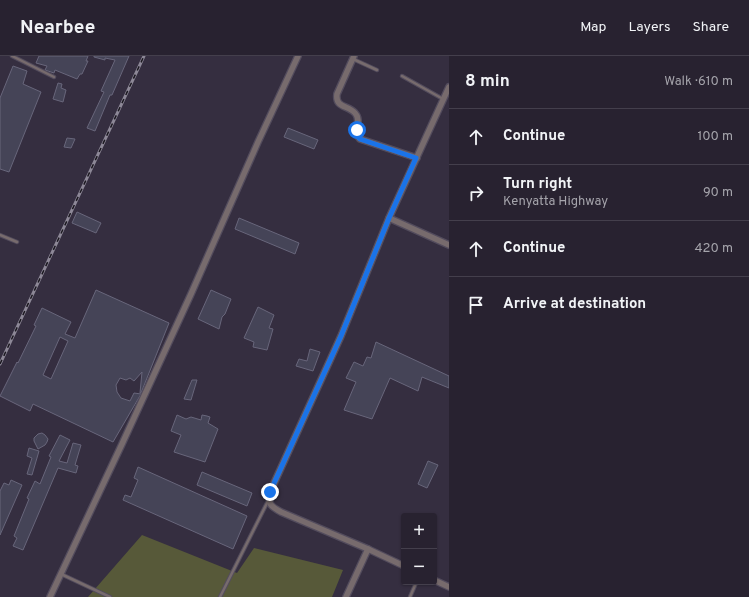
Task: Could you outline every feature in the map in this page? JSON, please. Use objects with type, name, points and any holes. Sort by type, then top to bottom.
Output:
[{"type":"street","points":[[50,597],[161,358],[298,56]]},
{"type":"street","points":[[353,57],[336,99],[338,103],[356,113],[358,118],[357,136],[360,139],[416,158]]},
{"type":"street","points":[[401,565],[272,508],[268,501],[270,492],[341,336],[389,218],[449,87]]},
{"type":"street","points":[[389,218],[449,245]]},
{"type":"street","points":[[346,597],[368,549]]},
{"type":"street","points":[[437,581],[449,587]]},
{"type":"lane","points":[[12,56],[54,77]]},
{"type":"lane","points":[[353,57],[377,70]]},
{"type":"lane","points":[[402,76],[444,99]]},
{"type":"lane","points":[[0,235],[17,242]]},
{"type":"lane","points":[[220,597],[268,501]]},
{"type":"lane","points":[[61,574],[110,597]]},
{"type":"lane","points":[[410,597],[415,585]]},
{"type":"green space","points":[[142,535],[237,573],[254,548],[343,570],[332,597],[88,597]]},
{"type":"building","points":[[39,56],[88,56],[86,61],[88,61],[82,74],[80,74],[77,79],[55,70],[54,73],[45,70],[47,66],[36,63]]},
{"type":"building","points":[[94,56],[129,56],[112,95],[110,95],[95,131],[87,128],[104,92],[101,91],[115,60],[105,58],[105,60]]},
{"type":"building","points":[[13,66],[27,71],[23,84],[41,92],[9,172],[0,169],[0,98]]},
{"type":"building","points":[[58,83],[62,84],[61,88],[66,90],[63,102],[53,99]]},
{"type":"building","points":[[288,128],[318,140],[314,149],[284,137]]},
{"type":"building","points":[[67,138],[75,139],[71,148],[64,147]]},
{"type":"building","points":[[77,212],[101,223],[96,233],[72,223]]},
{"type":"building","points":[[239,218],[299,243],[295,254],[235,229]]},
{"type":"building","points":[[96,290],[169,323],[141,393],[142,372],[134,381],[130,378],[126,380],[120,378],[116,385],[117,392],[121,398],[130,401],[134,393],[141,394],[113,442],[33,404],[30,411],[0,396],[36,326],[34,325],[42,308],[71,322],[65,334],[75,338]],"holes":[[[60,337],[68,341],[51,379],[43,375]]]},
{"type":"building","points":[[211,290],[231,299],[225,314],[222,317],[219,329],[198,319]]},
{"type":"building","points":[[258,307],[274,315],[269,328],[273,329],[267,350],[253,347],[254,342],[244,338]]},
{"type":"building","points":[[376,342],[449,376],[449,388],[422,377],[418,391],[390,378],[372,419],[344,410],[356,382],[346,378],[354,362],[363,366],[367,357],[371,358]]},
{"type":"building","points":[[310,349],[320,352],[313,371],[296,366],[299,359],[307,361]]},
{"type":"building","points":[[192,380],[197,380],[191,400],[184,399]]},
{"type":"building","points":[[177,415],[186,419],[191,417],[201,420],[202,415],[210,417],[208,423],[218,429],[205,462],[174,452],[181,435],[171,431]]},
{"type":"building","points":[[42,433],[48,439],[45,445],[38,449],[34,438],[38,434]]},
{"type":"building","points":[[60,435],[70,440],[59,461],[67,463],[73,443],[81,445],[75,465],[78,466],[76,473],[58,468],[23,550],[13,546],[17,538],[14,536],[29,499],[27,498],[35,481],[40,484],[51,457],[49,456]]},
{"type":"building","points":[[29,448],[39,451],[32,475],[27,474],[32,458],[27,456]]},
{"type":"building","points":[[428,461],[438,465],[427,488],[418,484]]},
{"type":"building","points":[[138,467],[247,516],[233,549],[123,500],[125,495],[131,497],[138,480],[134,478]]},
{"type":"building","points":[[202,472],[252,493],[247,506],[197,485]]},
{"type":"building","points":[[11,480],[22,485],[0,535],[0,491],[4,483],[9,485]]},
{"type":"railway","points":[[0,364],[144,56]]},
{"type":"route","points":[[270,492],[341,336],[389,218],[416,158],[360,139],[357,136],[357,130]]}]
